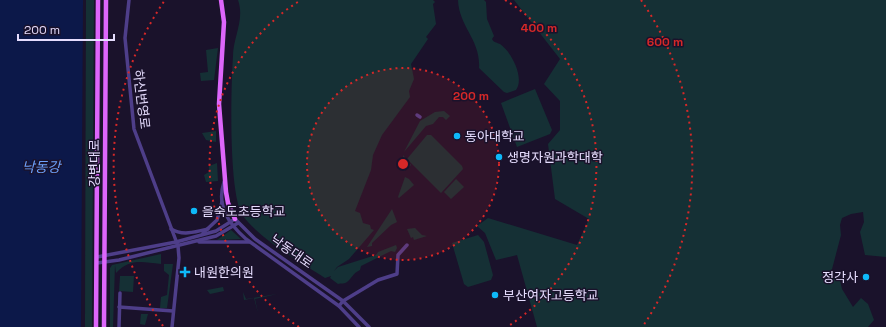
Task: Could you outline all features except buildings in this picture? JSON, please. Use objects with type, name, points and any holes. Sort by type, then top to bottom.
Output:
[{"type":"main road","name":"강변대로","points":[[96,327],[98,0]]},
{"type":"main road","name":"강변대로","points":[[104,327],[106,0]]},
{"type":"main road","name":"낙동대로","points":[[221,0],[224,22],[219,104],[228,203],[236,221]]},
{"type":"street","name":"하신번영로","points":[[129,0],[125,38],[134,128],[177,244],[179,258],[172,327]]},
{"type":"street","name":"낙동대로","points":[[225,179],[222,199],[224,210],[232,227],[250,242],[339,306],[359,327]]},
{"type":"street","points":[[195,237],[210,228],[217,220],[222,199]]},
{"type":"street","points":[[177,244],[216,231],[236,221]]},
{"type":"street","points":[[194,242],[216,236],[232,227],[236,221]]},
{"type":"street","name":"낙동대로","points":[[236,221],[255,239],[343,301],[369,327]]},
{"type":"street","points":[[171,229],[176,232],[185,233],[210,228]]},
{"type":"street","points":[[97,263],[104,260],[177,244],[194,242],[250,242]]},
{"type":"street","points":[[339,306],[343,301],[378,280],[397,274],[398,255],[407,245]]},
{"type":"street","points":[[97,257],[104,260]]},
{"type":"street","points":[[119,327],[120,293]]},
{"type":"street","points":[[119,307],[173,311]]},
{"type":"green space","points":[[86,0],[94,0],[92,327],[85,327]]},
{"type":"green space","points":[[238,0],[433,0],[435,2],[433,4],[436,24],[426,37],[428,39],[411,64],[414,79],[409,91],[410,97],[382,135],[373,155],[371,170],[355,211],[360,213],[363,223],[370,225],[371,229],[374,230],[349,259],[337,267],[334,271],[338,267],[376,255],[378,252],[396,245],[397,248],[395,252],[391,251],[361,266],[360,270],[345,283],[338,284],[330,278],[331,276],[325,278],[270,242],[250,225],[243,216],[238,204],[233,164],[231,114],[232,70],[240,15]]},
{"type":"green space","points":[[458,0],[484,0],[486,2],[487,19],[494,36],[492,39],[494,42],[504,47],[516,65],[519,79],[516,90],[507,93],[504,92],[479,68],[477,49],[462,18]]},
{"type":"green space","points":[[514,0],[886,0],[886,257],[865,255],[860,232],[864,222],[863,212],[851,214],[842,218],[840,225],[841,235],[831,273],[840,281],[842,289],[853,307],[861,298],[868,304],[874,320],[868,327],[537,327],[517,255],[496,260],[485,233],[477,226],[488,218],[577,245],[589,219],[555,199],[548,144],[560,130],[560,101],[544,84],[560,59]]},
{"type":"green space","points":[[218,48],[214,80],[201,81],[200,73],[208,72],[206,50]]},
{"type":"green space","points":[[535,89],[552,130],[550,134],[517,147],[501,103]]},
{"type":"green space","points":[[444,111],[450,116],[446,120],[443,117],[439,117],[433,124],[426,126],[404,152],[420,121],[435,112]]},
{"type":"green space","points":[[216,131],[216,142],[206,140],[202,133]]},
{"type":"green space","points":[[427,135],[431,135],[462,166],[463,169],[441,193],[407,159]]},
{"type":"green space","points":[[403,155],[411,165],[404,171],[403,170]]},
{"type":"green space","points":[[217,163],[218,181],[206,182],[204,175],[209,172],[209,166]]},
{"type":"green space","points":[[405,177],[414,185],[399,198],[398,197]]},
{"type":"green space","points":[[456,179],[464,187],[451,199],[444,192]]},
{"type":"green space","points":[[392,209],[397,222],[391,225],[372,243],[372,246],[367,247]]},
{"type":"green space","points":[[415,228],[422,235],[427,236],[414,240],[413,237],[411,238],[407,229]]},
{"type":"green space","points":[[231,230],[241,239],[217,240]]},
{"type":"green space","points":[[478,235],[484,242],[493,275],[491,280],[468,287],[464,284],[452,243]]},
{"type":"green space","points":[[161,254],[161,264],[142,262],[131,263],[121,268],[116,273],[115,265],[113,327],[110,327],[110,268],[112,265]]},
{"type":"green space","points":[[164,264],[173,264],[167,308],[160,308],[161,297],[167,295],[169,275],[164,271]]},
{"type":"green space","points":[[120,276],[134,276],[133,292],[119,291]]},
{"type":"green space","points":[[223,287],[224,291],[210,294],[207,290]]},
{"type":"green space","points":[[243,292],[246,299],[277,294],[255,299],[258,313],[254,298],[244,300]]},
{"type":"green space","points":[[141,314],[148,314],[145,325],[140,324]]},
{"type":"water","name":"낙동강","points":[[0,0],[83,0],[81,327],[0,327]]},
{"type":"place","name":"동아대학교","points":[[457,136]]},
{"type":"place","name":"생명자원과학대학","points":[[499,157]]},
{"type":"place","name":"을숙도초등학교","points":[[194,211]]},
{"type":"place","name":"내원한의원","points":[[185,272]]},
{"type":"place","name":"정각사","points":[[866,277]]},
{"type":"place","name":"부산여자고등학교","points":[[495,295]]}]
